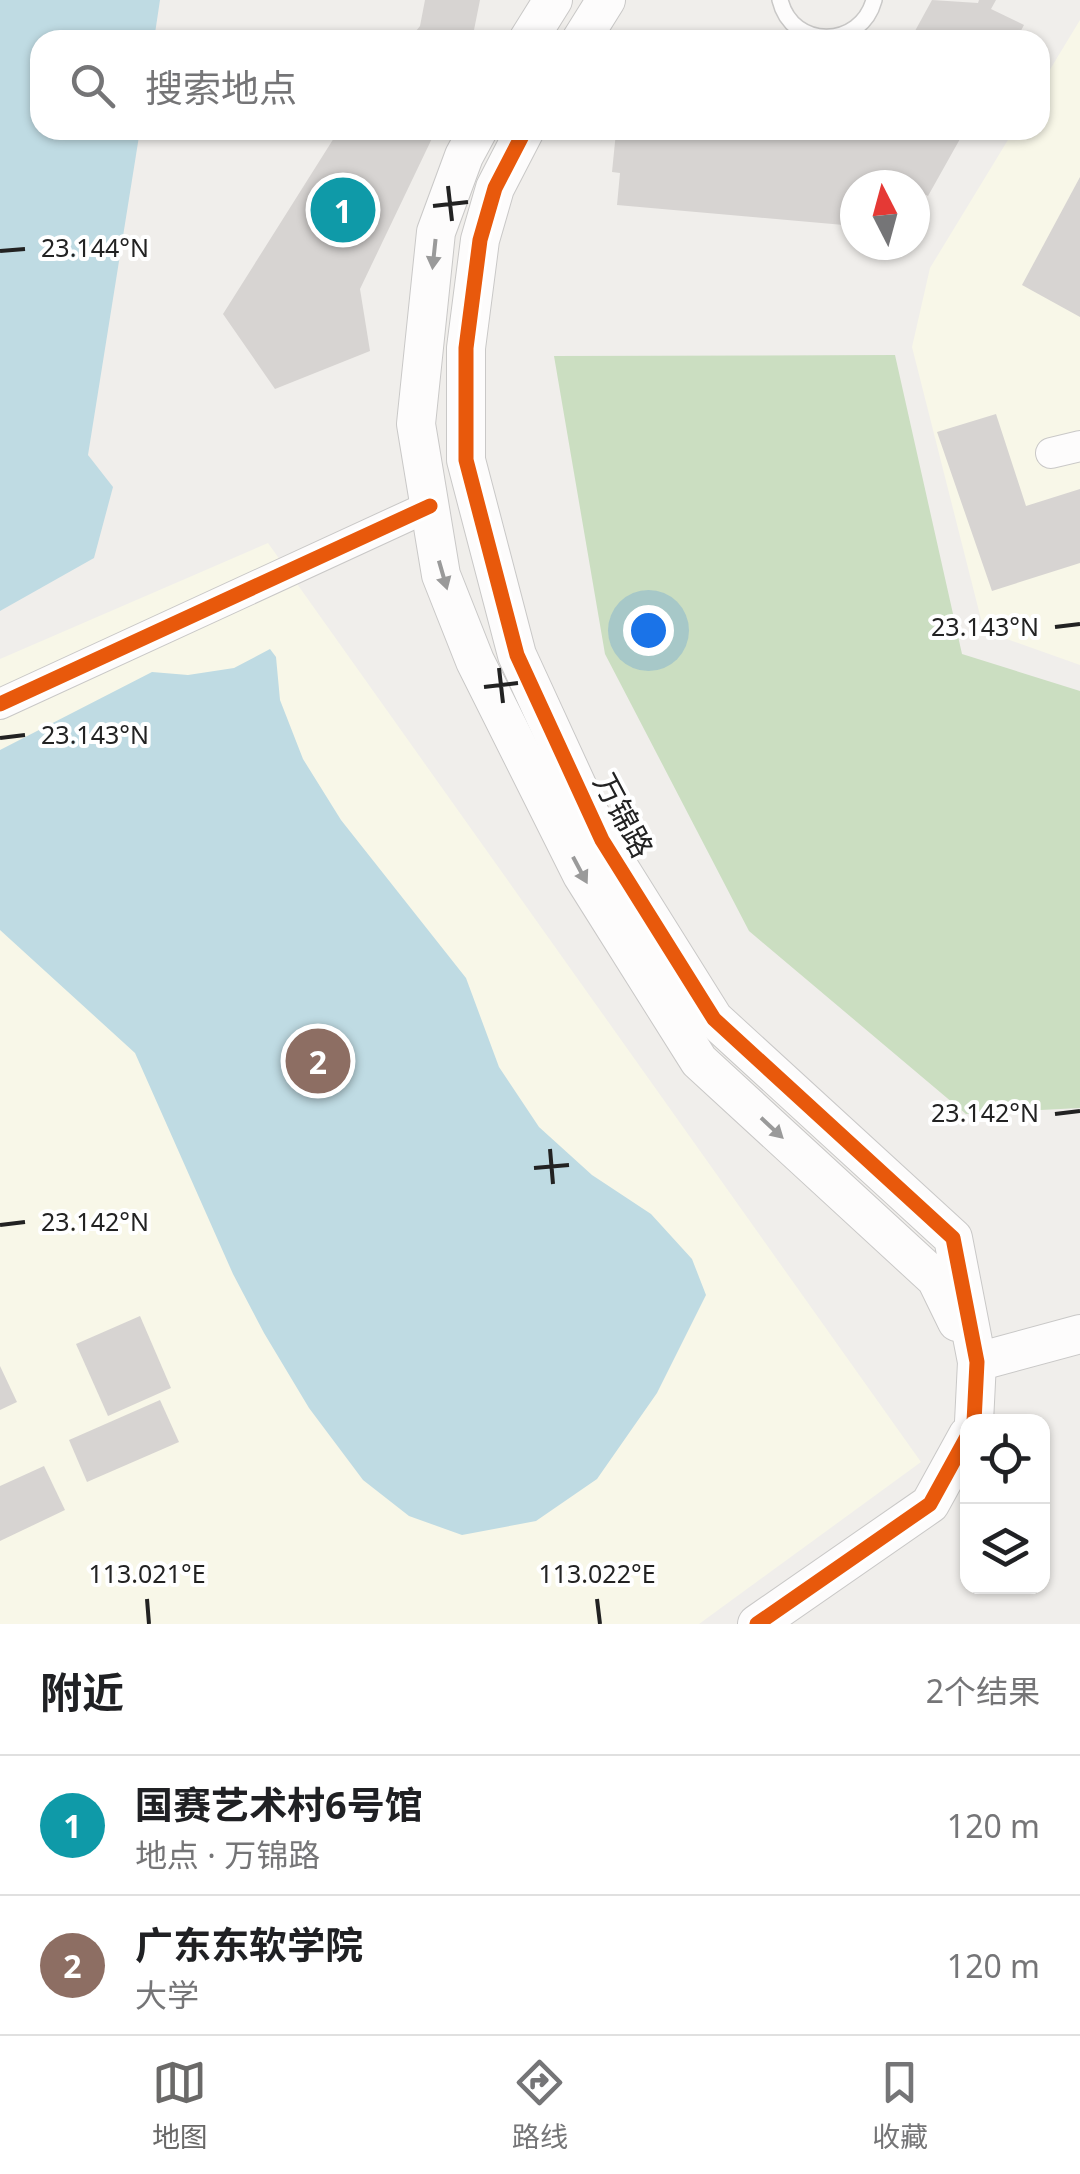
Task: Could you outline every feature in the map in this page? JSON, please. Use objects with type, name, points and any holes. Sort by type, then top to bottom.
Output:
[{"type":"street","points":[[534,30],[553,0]]},
{"type":"street","points":[[587,30],[606,0]]},
{"type":"street","name":"万锦路","points":[[473,140],[436,232],[416,424],[441,575],[474,661],[582,875],[699,1060],[936,1278],[977,1362]]},
{"type":"street","name":"万锦路","points":[[520,140],[494,188],[480,240],[466,348],[466,460],[517,655],[602,840],[714,1018],[953,1238],[977,1362],[974,1414]]},
{"type":"street","points":[[0,704],[430,506]]},
{"type":"street","points":[[977,1362],[1080,1334]]},
{"type":"street","points":[[757,1624],[930,1504],[960,1450]]},
{"type":"lane","points":[[780,0],[790,21],[800,30]]},
{"type":"lane","points":[[854,30],[874,0]]},
{"type":"shaded area","points":[[1080,20],[1080,665],[984,631],[912,347],[930,268],[1008,140],[1050,140],[1050,70]]},
{"type":"shaded area","points":[[268,543],[921,1462],[699,1624],[0,1624],[0,659]]},
{"type":"green space","points":[[895,355],[962,654],[1080,691],[1080,1108],[966,1114],[749,931],[605,654],[554,356]]},
{"type":"water","points":[[0,0],[160,0],[156,30],[30,30],[30,140],[138,140],[88,455],[113,487],[94,558],[0,611]]},
{"type":"water","points":[[270,649],[276,657],[280,700],[303,759],[341,820],[466,978],[499,1067],[539,1127],[592,1175],[651,1214],[692,1259],[706,1295],[657,1393],[597,1479],[536,1521],[462,1535],[409,1516],[363,1480],[309,1408],[264,1333],[233,1274],[135,1053],[0,930],[0,750],[152,672],[188,675],[234,668]]},
{"type":"building","points":[[425,0],[480,0],[474,30],[417,30]]},
{"type":"building","points":[[932,0],[996,0],[991,9],[1024,25],[1021,30],[916,30]]},
{"type":"building","points":[[333,140],[431,140],[360,289],[370,351],[275,389],[223,314]]},
{"type":"building","points":[[615,140],[959,140],[930,192],[930,170],[840,170],[840,225],[617,205],[620,173],[612,172]]},
{"type":"building","points":[[1080,177],[1080,317],[1022,285]]},
{"type":"building","points":[[996,414],[1026,506],[1080,489],[1080,563],[992,591],[937,432]]},
{"type":"building","points":[[140,1316],[171,1388],[108,1416],[76,1344]]},
{"type":"building","points":[[0,1366],[17,1402],[0,1410]]},
{"type":"building","points":[[160,1400],[179,1442],[87,1482],[69,1440]]},
{"type":"building","points":[[44,1466],[65,1510],[0,1541],[0,1486]]},
{"type":"cycle path","points":[[520,140],[495,188],[480,240],[466,348],[466,460],[517,655],[602,840],[714,1019],[953,1238],[977,1362],[974,1414]]},
{"type":"cycle path","points":[[0,704],[430,506]]},
{"type":"cycle path","points":[[757,1624],[930,1504],[960,1450]]},
{"type":"place","name":"国赛艺术村6号馆","points":[[343,210]]},
{"type":"place","name":"广东东软学院","points":[[318,1061]]}]
